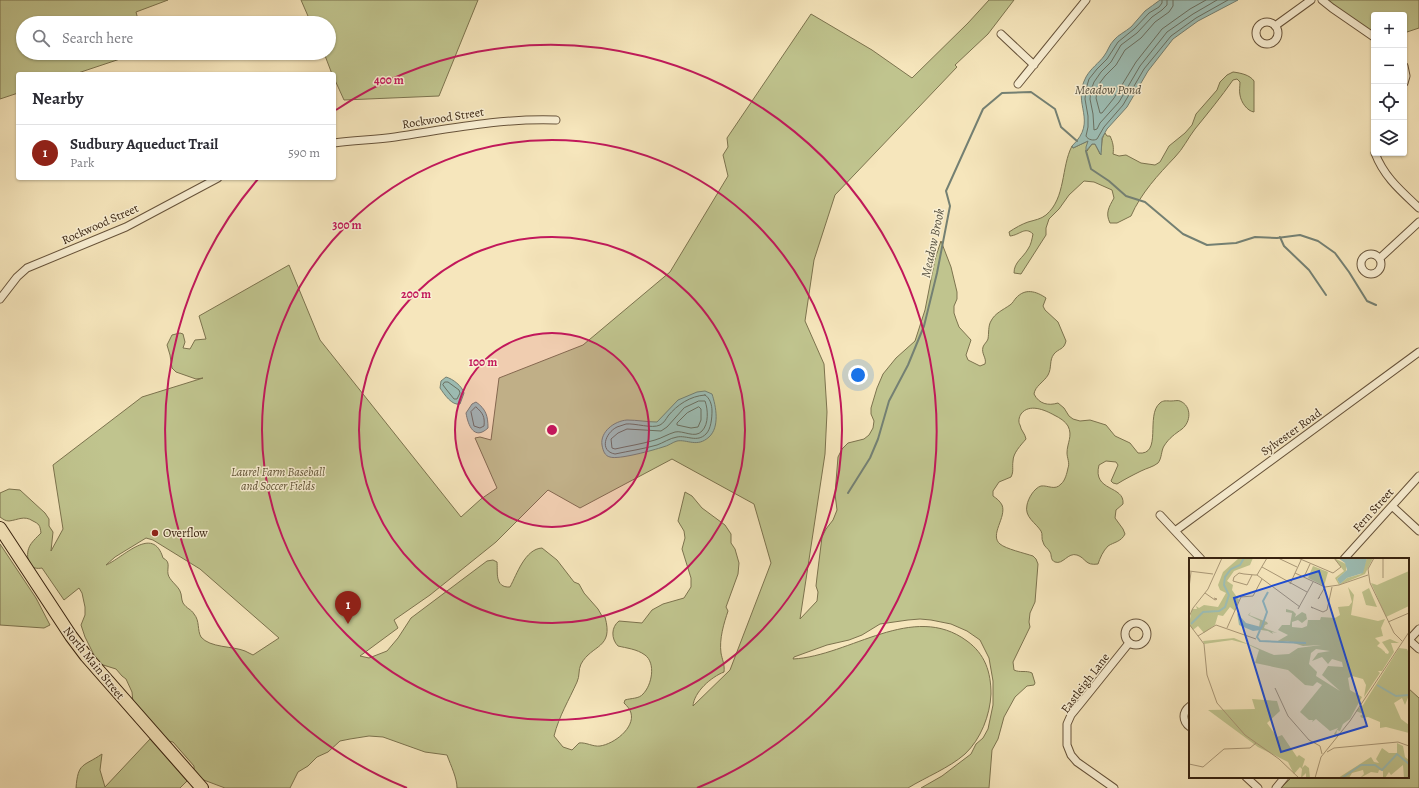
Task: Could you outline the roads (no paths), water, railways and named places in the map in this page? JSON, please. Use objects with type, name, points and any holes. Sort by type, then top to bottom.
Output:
[{"type":"main road","name":"North Main Street","points":[[0,528],[58,618],[86,656],[202,788]]},
{"type":"street","points":[[1018,84],[1086,0]]},
{"type":"street","points":[[1275,26],[1311,0]]},
{"type":"street","points":[[1322,0],[1371,35]]},
{"type":"street","points":[[1001,34],[1034,65]]},
{"type":"street","name":"Rockwood Street","points":[[336,143],[386,138],[466,125],[504,121],[556,120]]},
{"type":"street","points":[[1376,156],[1380,167],[1393,184],[1419,208]]},
{"type":"street","name":"Rockwood Street","points":[[0,299],[17,277],[27,268],[126,227],[214,180]]},
{"type":"street","points":[[1380,258],[1419,222]]},
{"type":"street","name":"Sylvester Road","points":[[1175,531],[1419,352]]},
{"type":"street","name":"Fern Street","points":[[1345,558],[1419,476]]},
{"type":"street","points":[[1392,506],[1419,530]]},
{"type":"street","points":[[1160,515],[1200,558]]},
{"type":"street","points":[[1409,639],[1419,629]]},
{"type":"street","points":[[1409,641],[1419,649]]},
{"type":"street","name":"Eastleigh Lane","points":[[1114,788],[1077,762],[1071,755],[1067,745],[1067,724],[1080,704],[1129,644]]},
{"type":"street","points":[[1189,707],[1185,712],[1184,717],[1186,724],[1189,726]]},
{"type":"street","points":[[1247,778],[1258,788]]},
{"type":"street","points":[[1276,788],[1284,778]]},
{"type":"water","name":"Meadow Pond","points":[[1160,0],[1238,0],[1198,21],[1173,39],[1148,71],[1127,107],[1107,129],[1102,138],[1101,155],[1095,144],[1092,144],[1086,151],[1088,141],[1073,148],[1072,146],[1080,137],[1083,128],[1084,120],[1081,96],[1082,87],[1086,77],[1104,56],[1116,38],[1131,27],[1145,11]]},
{"type":"water","points":[[446,377],[457,383],[463,390],[464,393],[460,404],[451,401],[440,388],[441,381]]},
{"type":"water","points":[[705,391],[712,394],[715,404],[716,422],[712,433],[705,440],[696,443],[677,441],[652,450],[614,458],[607,456],[604,453],[602,445],[603,436],[609,428],[617,422],[627,420],[657,422],[678,400],[697,392]]},
{"type":"water","points":[[476,402],[486,413],[488,420],[488,428],[479,433],[472,430],[466,413],[472,404]]},
{"type":"waterway","name":"Meadow Brook","points":[[848,493],[870,458],[878,439],[889,401],[908,365],[924,326],[937,273],[950,206],[946,191],[983,109],[1002,93],[1031,92],[1055,109],[1061,127],[1077,141]]},
{"type":"waterway","points":[[1086,151],[1091,169],[1109,181],[1126,196],[1145,202],[1183,234],[1207,245],[1236,243],[1255,237],[1277,238],[1300,235],[1318,241],[1335,253],[1367,301],[1376,305]]},
{"type":"waterway","points":[[1280,237],[1284,246],[1309,270],[1326,295]]},
{"type":"place","name":"Overflow","points":[[155,533]]},
{"type":"place","name":"Sudbury Aqueduct Trail","points":[[348,624]]},
{"type":"park label","name":"Laurel Farm Baseball and Soccer Fields","points":[[278,479]]}]
